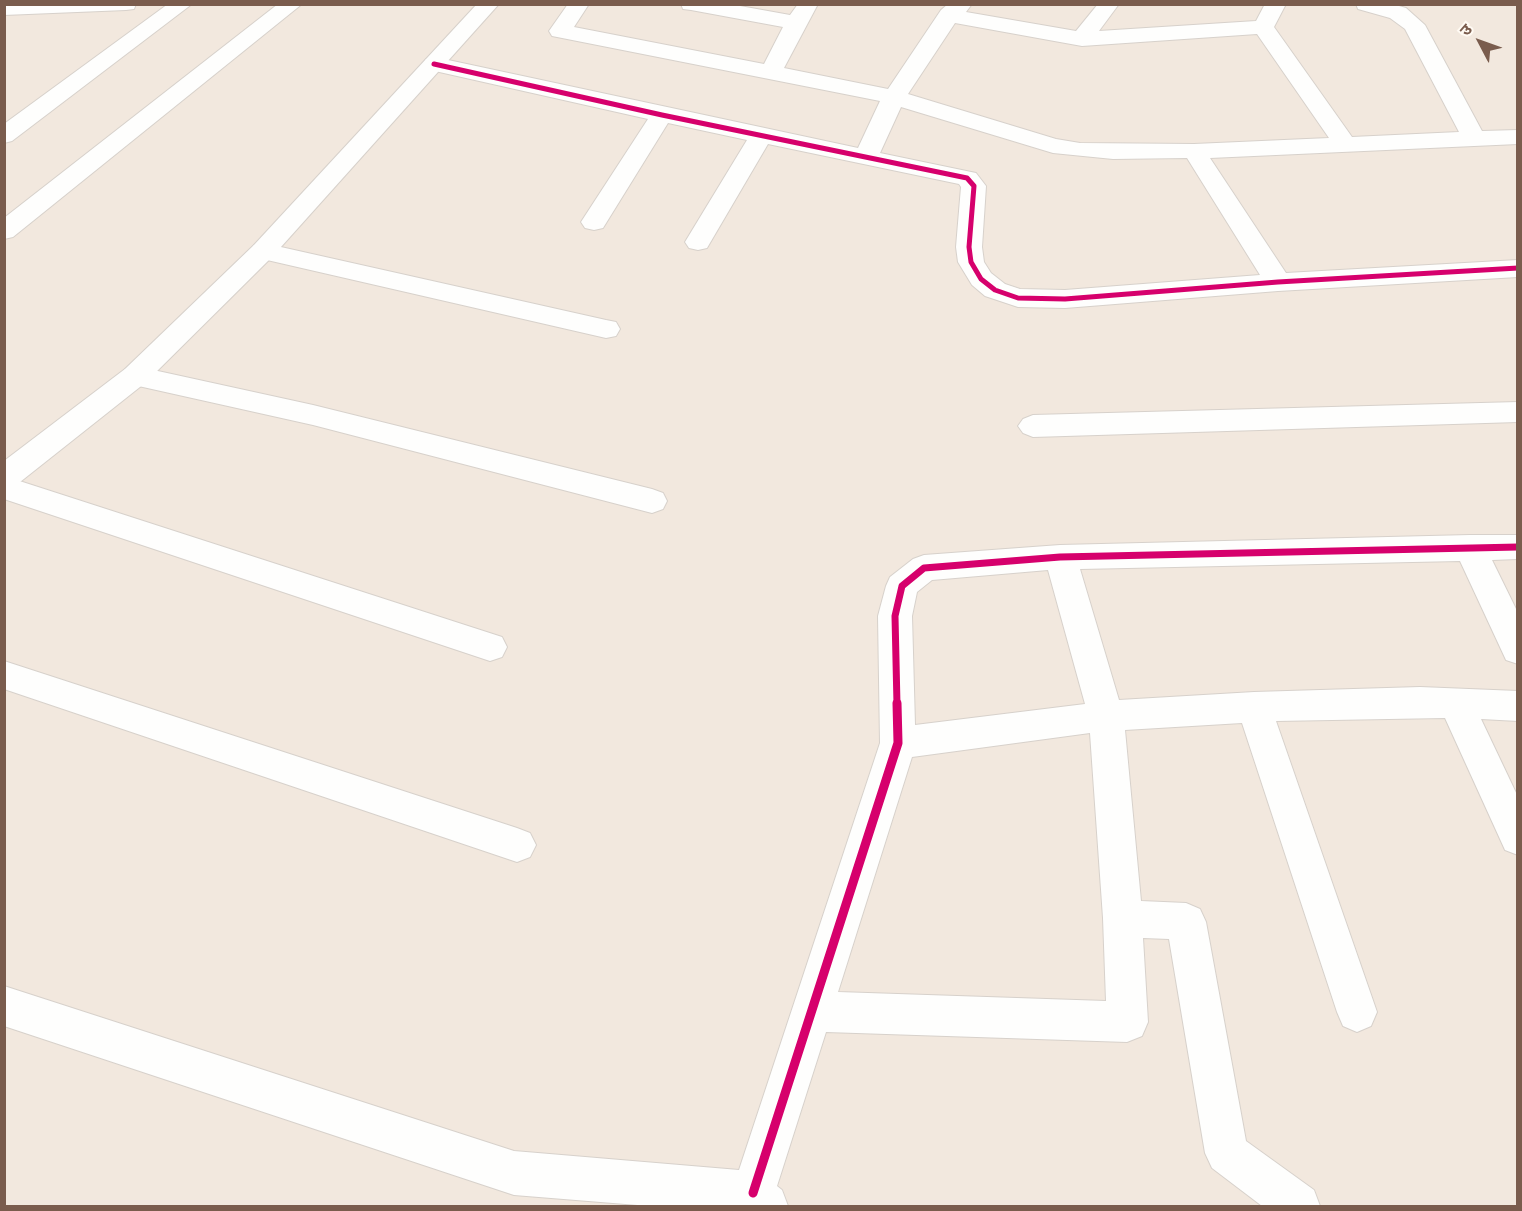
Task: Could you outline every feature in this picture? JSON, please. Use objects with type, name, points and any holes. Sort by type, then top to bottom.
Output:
[{"type":"street","points":[[7,10],[126,4]]},
{"type":"street","points":[[4,136],[182,4]]},
{"type":"street","points":[[4,231],[292,4]]},
{"type":"street","points":[[4,478],[135,376],[263,251],[489,4]]},
{"type":"street","points":[[579,4],[560,31],[894,97],[1053,146],[1113,153],[1518,136]]},
{"type":"street","points":[[691,4],[802,14],[770,74]]},
{"type":"street","points":[[1082,39],[1109,4]]},
{"type":"street","points":[[1263,27],[1276,4]]},
{"type":"street","points":[[1366,4],[1398,13],[1414,25],[1474,138]]},
{"type":"street","points":[[866,157],[894,97],[956,10],[1082,39],[1263,27]]},
{"type":"street","points":[[1263,27],[1345,144]]},
{"type":"street","points":[[434,64],[662,115],[967,178],[974,186],[970,262],[981,279],[995,290],[1018,298],[1065,299],[1278,282],[1518,268]]},
{"type":"street","points":[[594,222],[662,115]]},
{"type":"street","points":[[698,242],[761,136]]},
{"type":"street","points":[[1194,151],[1278,282]]},
{"type":"street","points":[[263,251],[606,329]]},
{"type":"street","points":[[135,376],[313,415],[652,501]]},
{"type":"street","points":[[1033,426],[1518,412]]},
{"type":"street","points":[[4,487],[490,647]]},
{"type":"street","points":[[4,1006],[514,1173],[759,1200],[812,1011],[898,743],[895,616],[902,586],[924,567],[1060,557],[1518,546]]},
{"type":"street","points":[[1470,547],[1518,650]]},
{"type":"street","points":[[812,1011],[1127,1022],[1123,918],[1106,716],[1060,557]]},
{"type":"street","points":[[4,675],[517,845]]},
{"type":"street","points":[[898,743],[1106,716],[1254,707],[1420,702],[1518,705]]},
{"type":"street","points":[[1456,703],[1518,838]]},
{"type":"street","points":[[1254,707],[1357,1012]]},
{"type":"street","points":[[1123,918],[1186,922],[1227,1153],[1298,1206]]},
{"type":"shaded area","points":[[5,5],[1517,5],[1517,1206],[5,1206]]},
{"type":"cycle path","points":[[434,64],[662,115],[967,178],[974,186],[969,247],[971,262],[981,279],[995,290],[1018,298],[1065,299],[1278,282],[1518,268]]},
{"type":"cycle path","points":[[753,1193],[898,743],[895,616],[902,586],[924,568],[1060,557],[1518,547]]}]
